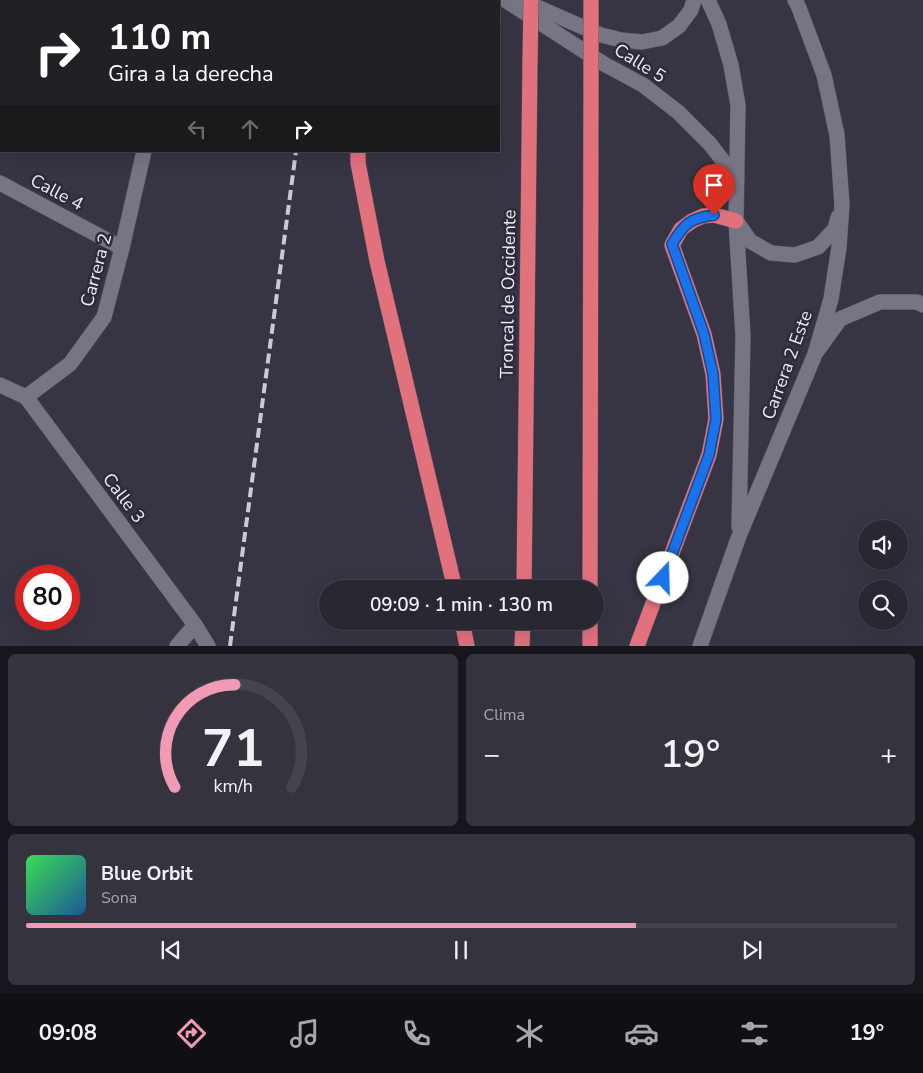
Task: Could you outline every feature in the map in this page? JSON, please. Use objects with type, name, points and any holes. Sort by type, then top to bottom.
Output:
[{"type":"highway","name":"Troncal de Occidente","points":[[524,580],[531,0]]},
{"type":"highway","points":[[590,580],[591,0]]},
{"type":"highway","points":[[358,152],[358,162],[377,261],[453,580]]},
{"type":"highway","points":[[637,646],[709,455],[716,419],[713,374],[704,334],[672,244],[681,230],[692,221],[703,216],[714,215],[736,221]]},
{"type":"highway","points":[[461,646],[462,630]]},
{"type":"highway","points":[[464,630],[467,646]]},
{"type":"highway","points":[[522,646],[523,630]]},
{"type":"highway","points":[[590,630],[590,646]]},
{"type":"street","name":"Calle 5","points":[[505,0],[604,64],[643,85],[678,112],[710,144],[737,179]]},
{"type":"street","name":"Calle 5","points":[[520,0],[601,35],[621,40],[642,42],[662,38],[679,26],[691,10],[694,0]]},
{"type":"street","points":[[708,0],[719,24],[731,65],[738,104],[736,221],[743,336],[739,536]]},
{"type":"street","name":"Carrera 2 Este","points":[[700,646],[739,536],[815,354],[831,299],[839,247],[842,205],[837,135],[824,75],[799,8],[794,0]]},
{"type":"street","name":"Carrera 2","points":[[26,397],[70,364],[104,317],[144,152]]},
{"type":"street","name":"Calle 4","points":[[0,183],[122,248]]},
{"type":"street","points":[[736,221],[750,241],[771,253],[796,255],[818,246],[835,229],[842,205]]},
{"type":"street","points":[[815,354],[840,319],[880,302],[917,302],[923,305]]},
{"type":"street","name":"Calle 3","points":[[0,385],[26,397],[195,625],[208,646]]},
{"type":"street","points":[[177,646],[195,625]]},
{"type":"railway","points":[[230,646],[296,152]]},
{"type":"route","points":[[663,578],[709,455],[716,419],[713,374],[704,334],[672,244],[681,230],[692,221],[703,216],[714,215]]}]
